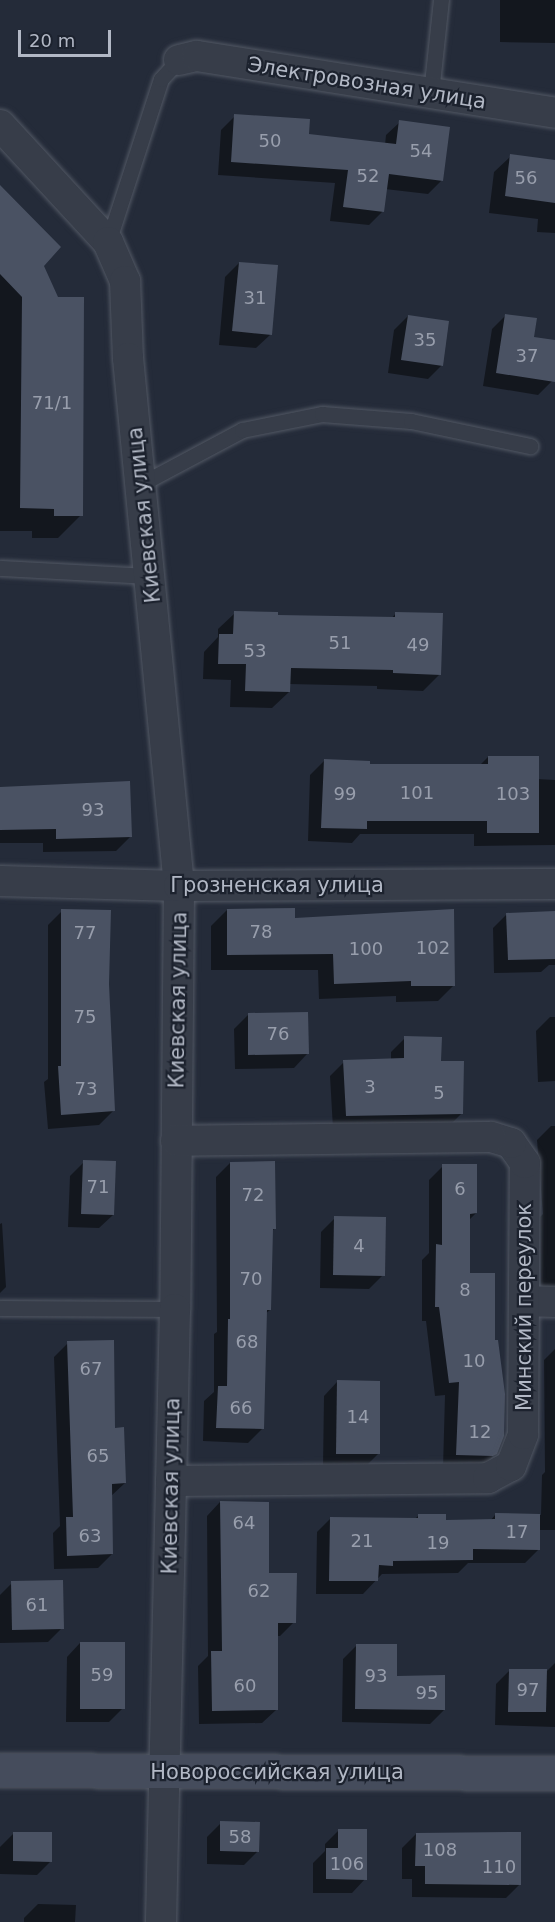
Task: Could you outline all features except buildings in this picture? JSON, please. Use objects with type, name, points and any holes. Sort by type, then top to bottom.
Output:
[{"type":"main road","name":"Новороссийская улица","points":[[0,1770],[555,1773]]},
{"type":"street","name":"Электровозная улица","points":[[179,60],[197,56],[555,113]]},
{"type":"street","name":"Киевская улица","points":[[0,125],[108,242],[125,281],[128,358],[179,886],[175,1309],[161,1922]]},
{"type":"street","name":"Грозненская улица","points":[[0,881],[179,886],[555,884]]},
{"type":"street","name":"Минский переулок","points":[[171,1481],[488,1478],[511,1466],[524,1434],[525,1163],[511,1143],[491,1137],[176,1141]]},
{"type":"street","points":[[524,1301],[555,1302]]},
{"type":"lane","points":[[431,93],[441,0]]},
{"type":"lane","points":[[108,242],[161,79],[179,60]]},
{"type":"lane","points":[[141,484],[242,430],[322,414],[411,421],[530,446]]},
{"type":"lane","points":[[0,568],[150,576]]},
{"type":"lane","points":[[0,1308],[175,1309]]}]
